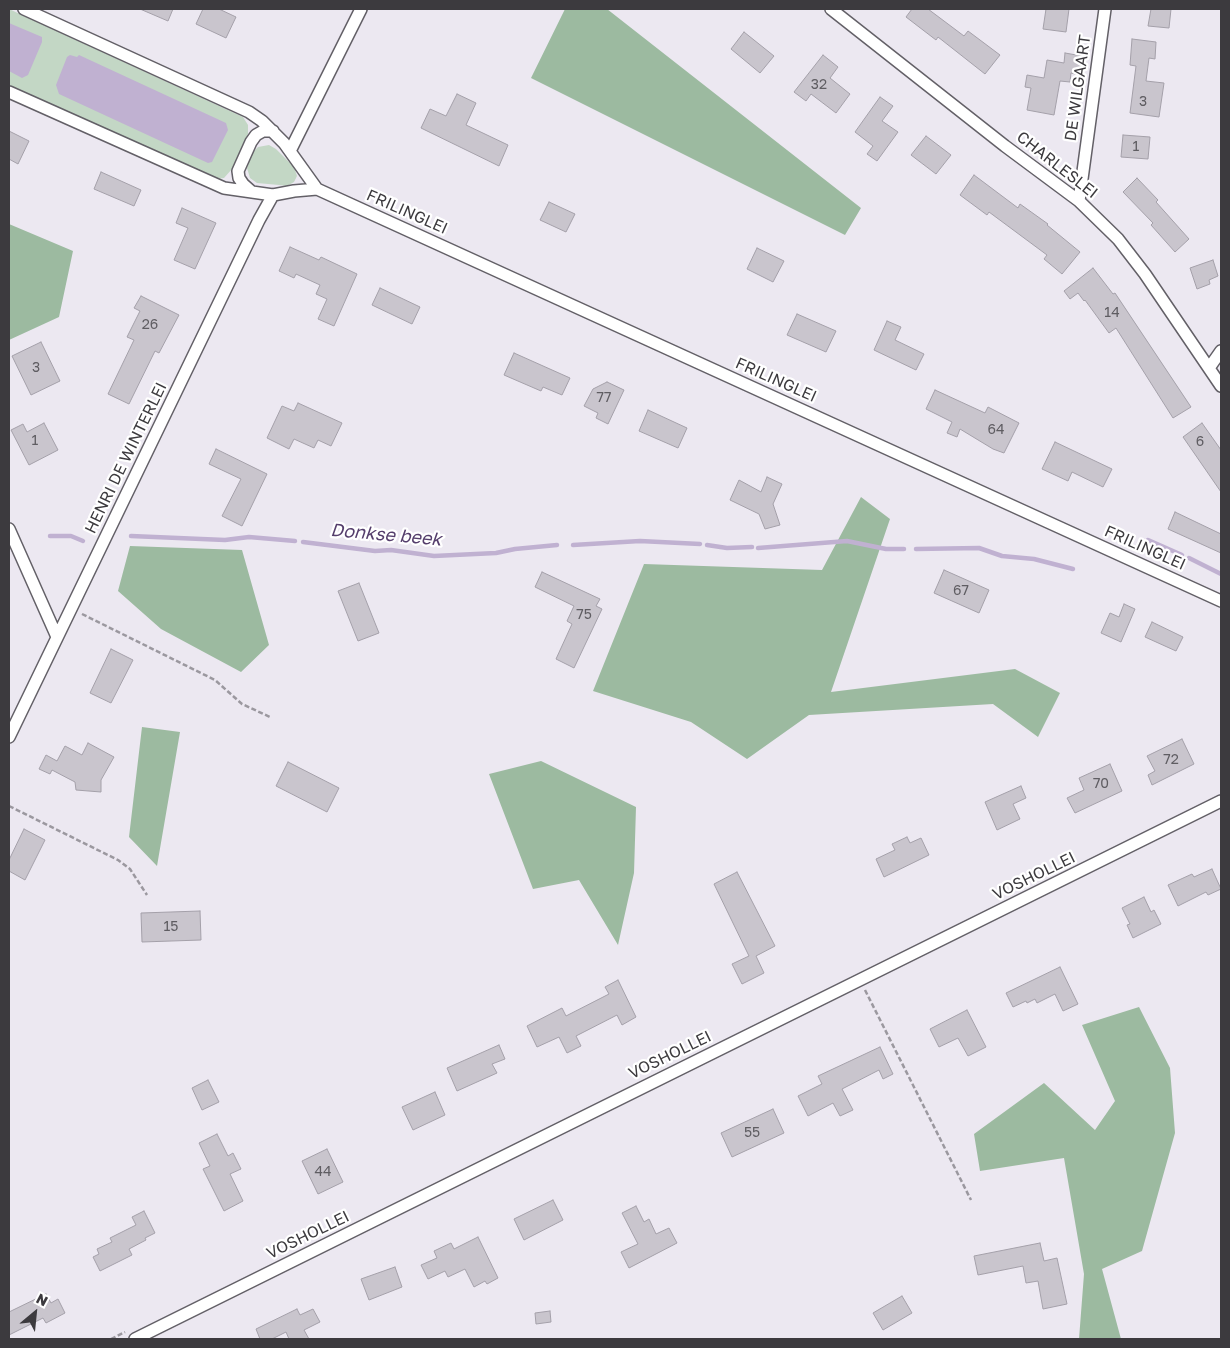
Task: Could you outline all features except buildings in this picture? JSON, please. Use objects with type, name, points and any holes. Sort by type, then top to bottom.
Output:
[{"type":"street","points":[[9,92],[224,188],[273,195],[317,189],[290,150],[273,131],[249,112],[24,9]]},
{"type":"street","points":[[290,150],[361,9]]},
{"type":"street","name":"CHARLESLEI","points":[[831,9],[1079,201],[1118,238],[1221,386]]},
{"type":"street","name":"DE WILGAART","points":[[1079,201],[1105,9]]},
{"type":"street","points":[[254,193],[243,184],[239,178],[238,171],[256,135],[263,131],[273,131]]},
{"type":"street","name":"FRILINGLEI","points":[[317,189],[1221,601]]},
{"type":"street","name":"HENRI DE WINTERLEI","points":[[9,737],[255,228],[273,195]]},
{"type":"street","points":[[1209,368],[1221,351]]},
{"type":"street","points":[[9,529],[57,638]]},
{"type":"street","name":"VOSHOLLEI","points":[[135,1339],[1221,801]]},
{"type":"path","points":[[71,609],[215,680],[242,704],[270,717]]},
{"type":"path","points":[[9,806],[118,860],[130,869],[147,895]]},
{"type":"path","points":[[860,979],[972,1200]]},
{"type":"green space","points":[[9,9],[243,117],[248,125],[248,134],[232,169],[224,178],[217,179],[194,171],[9,86]]},
{"type":"green space","points":[[565,9],[607,9],[861,208],[845,235],[531,78]]},
{"type":"green space","points":[[269,145],[276,149],[294,167],[297,176],[294,182],[287,186],[257,183],[250,178],[247,168],[252,153],[258,147]]},
{"type":"green space","points":[[9,224],[73,251],[59,317],[9,340]]},
{"type":"green space","points":[[861,497],[890,519],[831,692],[1015,669],[1060,693],[1038,737],[993,704],[809,715],[747,759],[691,722],[593,691],[644,564],[822,570]]},
{"type":"green space","points":[[130,546],[242,550],[269,645],[241,672],[161,629],[118,591]]},
{"type":"green space","points":[[142,727],[180,732],[157,866],[129,837]]},
{"type":"green space","points":[[541,761],[636,807],[634,873],[618,945],[579,880],[533,889],[489,774]]},
{"type":"green space","points":[[1139,1007],[1170,1068],[1175,1133],[1142,1251],[1102,1269],[1121,1339],[1079,1339],[1084,1274],[1064,1158],[980,1171],[974,1134],[1044,1083],[1095,1130],[1115,1101],[1082,1025]]},
{"type":"shaded area","points":[[9,23],[42,37],[42,42],[28,75],[22,78],[9,71]]},
{"type":"shaded area","points":[[70,55],[77,57],[79,55],[226,123],[228,130],[212,162],[208,163],[59,94],[56,85],[67,57]]},
{"type":"waterway","name":"Donkse beek","points":[[50,536],[71,536],[83,541]]},
{"type":"waterway","name":"Donkse beek","points":[[131,536],[225,540],[249,537],[295,541]]},
{"type":"waterway","name":"Donkse beek","points":[[1148,540],[1182,555]]},
{"type":"waterway","name":"Donkse beek","points":[[573,545],[640,541],[700,544]]},
{"type":"waterway","name":"Donkse beek","points":[[758,548],[847,541],[886,549],[904,549]]},
{"type":"waterway","name":"Donkse beek","points":[[303,542],[434,556],[496,553],[557,545]]},
{"type":"waterway","name":"Donkse beek","points":[[707,545],[727,548],[752,547]]},
{"type":"waterway","name":"Donkse beek","points":[[916,549],[979,548],[1002,556],[1034,559],[1073,569]]},
{"type":"waterway","name":"Donkse beek","points":[[1189,558],[1221,574]]}]
